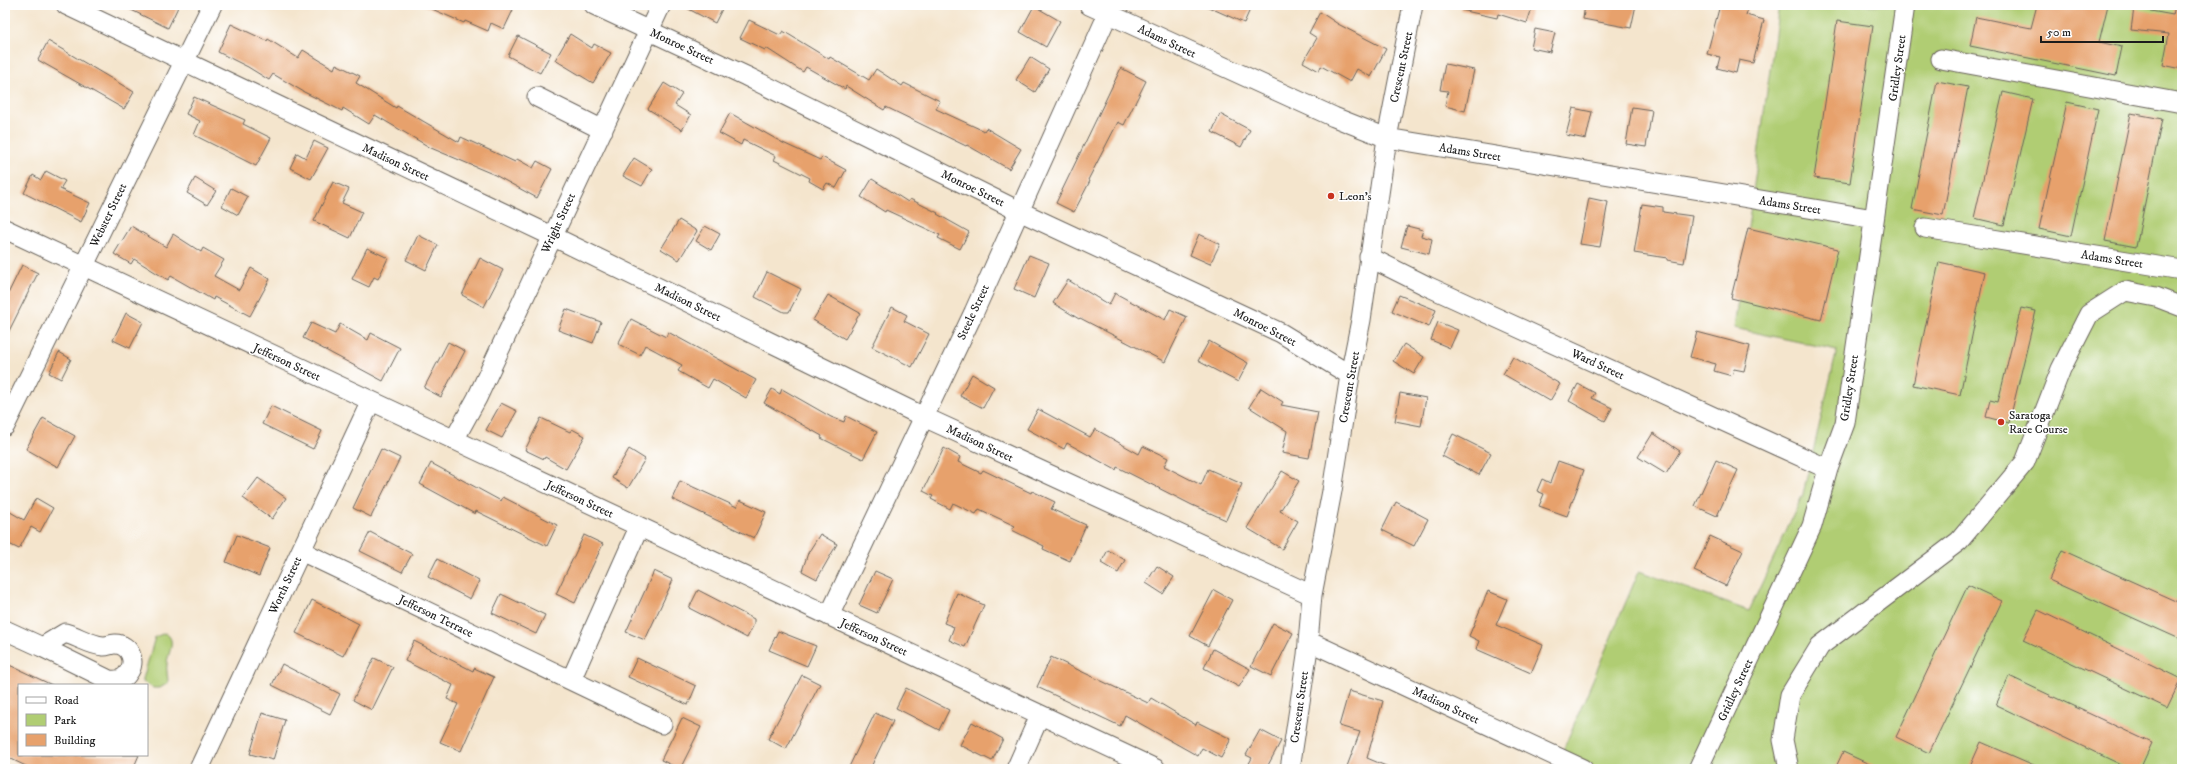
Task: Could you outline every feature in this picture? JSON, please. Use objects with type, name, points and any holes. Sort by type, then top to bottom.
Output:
[{"type":"street","name":"Madison Street","points":[[66,5],[552,236],[924,416],[1312,595]]},
{"type":"street","name":"Webster Street","points":[[5,426],[212,5]]},
{"type":"street","name":"Monroe Street","points":[[594,5],[746,76],[1019,211],[1281,333],[1350,375]]},
{"type":"street","name":"Wright Street","points":[[454,440],[478,398],[552,236],[661,5]]},
{"type":"street","name":"Adams Street","points":[[1090,5],[1110,10],[1334,118],[1387,138],[1874,219]]},
{"type":"street","name":"Crescent Street","points":[[1290,769],[1308,641],[1312,595],[1332,491],[1350,375],[1361,320],[1387,138],[1413,5]]},
{"type":"street","name":"Gridley Street","points":[[1698,769],[1812,526],[1828,469],[1845,423],[1905,5]]},
{"type":"street","name":"Steele Street","points":[[829,616],[924,416],[1110,10]]},
{"type":"street","points":[[1941,59],[2182,103]]},
{"type":"street","points":[[537,97],[603,130]]},
{"type":"street","name":"Adams Street","points":[[1925,228],[2182,270]]},
{"type":"street","name":"Jefferson Street","points":[[5,229],[1156,769]]},
{"type":"street","name":"Ward Street","points":[[1369,257],[1427,286],[1828,469]]},
{"type":"street","points":[[1789,769],[1783,740],[1790,696],[1820,646],[1959,541],[2025,462],[2061,369],[2089,314],[2124,291],[2156,297],[2182,307]]},
{"type":"street","name":"Worth Street","points":[[199,769],[372,401]]},
{"type":"street","points":[[571,680],[640,527]]},
{"type":"street","name":"Jefferson Terrace","points":[[301,551],[662,724]]},
{"type":"street","points":[[5,630],[42,647]]},
{"type":"street","name":"Madison Street","points":[[1308,641],[1583,769]]},
{"type":"street","points":[[1016,769],[1040,715]]},
{"type":"green space","name":"Saratoga Race Course","points":[[1779,5],[2182,5],[2182,769],[1555,769],[1639,571],[1749,611],[1803,494],[1837,350],[1734,328]]},
{"type":"green space","points":[[165,633],[171,639],[171,647],[167,660],[168,683],[160,688],[153,688],[143,682],[155,637]]},
{"type":"building","points":[[121,5],[179,5],[168,28]]},
{"type":"building","points":[[423,5],[503,5],[513,10],[504,29],[491,23],[488,31],[465,21],[464,23]]},
{"type":"building","points":[[681,5],[724,5],[715,23]]},
{"type":"building","points":[[1204,5],[1252,5],[1244,23]]},
{"type":"building","points":[[1462,5],[1533,5],[1527,23],[1498,14],[1497,18],[1461,10]]},
{"type":"building","points":[[1585,5],[1636,5],[1631,28],[1583,19]]},
{"type":"building","points":[[1720,5],[1749,5],[1746,15],[1764,20],[1753,63],[1739,60],[1736,73],[1717,68],[1720,57],[1707,54]]},
{"type":"building","points":[[2037,5],[2108,5],[2099,42],[2122,47],[2116,76],[1970,46],[1976,17],[2031,28]]},
{"type":"building","points":[[2175,5],[2182,5],[2182,69],[2163,65],[2169,34],[2131,30],[2134,8],[2173,15]]},
{"type":"building","points":[[1034,6],[1060,21],[1046,47],[1020,32]]},
{"type":"building","points":[[1320,12],[1338,24],[1386,49],[1371,77],[1357,69],[1350,82],[1321,66],[1319,71],[1303,62],[1317,38],[1309,33]]},
{"type":"building","points":[[749,20],[780,35],[783,31],[829,59],[830,57],[869,80],[876,69],[902,86],[904,83],[940,101],[936,109],[984,131],[986,128],[1021,149],[1009,169],[967,145],[966,146],[886,107],[884,110],[846,86],[845,89],[806,67],[803,72],[766,48],[765,50],[740,38]]},
{"type":"building","points":[[1837,21],[1873,26],[1850,183],[1814,178]]},
{"type":"building","points":[[231,24],[267,41],[268,39],[298,58],[303,50],[334,69],[336,64],[360,76],[356,83],[396,108],[397,106],[459,142],[461,137],[515,162],[517,159],[533,168],[537,161],[552,169],[537,198],[495,175],[431,148],[375,115],[369,124],[343,108],[342,111],[304,92],[273,74],[269,80],[248,67],[218,52]]},
{"type":"building","points":[[1535,29],[1555,33],[1550,52],[1531,48]]},
{"type":"building","points":[[570,34],[592,48],[594,44],[611,53],[593,83],[555,60]]},
{"type":"building","points":[[518,36],[551,53],[540,73],[508,56]]},
{"type":"building","points":[[48,41],[134,92],[124,109],[38,60]]},
{"type":"building","points":[[1030,57],[1049,69],[1035,92],[1016,80]]},
{"type":"building","points":[[1445,64],[1474,70],[1465,111],[1445,106],[1448,91],[1440,90]]},
{"type":"building","points":[[1121,68],[1146,81],[1124,125],[1118,122],[1088,180],[1090,181],[1074,212],[1056,203]]},
{"type":"building","points":[[1937,81],[1968,87],[1943,215],[1912,209]]},
{"type":"building","points":[[664,83],[682,94],[675,105],[691,115],[682,130],[648,109]]},
{"type":"building","points":[[2003,92],[2033,99],[2004,225],[1974,218]]},
{"type":"building","points":[[194,97],[245,120],[243,124],[271,138],[256,166],[194,135],[200,121],[186,114]]},
{"type":"building","points":[[2067,102],[2098,109],[2071,236],[2039,229]]},
{"type":"building","points":[[1632,107],[1652,110],[1646,147],[1626,144]]},
{"type":"building","points":[[1573,108],[1592,112],[1586,139],[1566,135]]},
{"type":"building","points":[[730,113],[783,143],[820,160],[822,157],[846,170],[836,188],[827,183],[823,189],[809,181],[810,178],[774,160],[776,156],[743,140],[741,145],[719,133]]},
{"type":"building","points":[[2131,113],[2162,119],[2136,247],[2105,241]]},
{"type":"building","points":[[1220,114],[1250,130],[1241,147],[1212,132]]},
{"type":"building","points":[[314,141],[328,148],[311,179],[290,168],[297,153],[306,158]]},
{"type":"building","points":[[634,158],[652,169],[642,186],[623,176]]},
{"type":"building","points":[[46,171],[65,181],[60,189],[90,203],[81,222],[24,193],[33,175],[41,180]]},
{"type":"building","points":[[195,178],[216,191],[207,205],[187,193]]},
{"type":"building","points":[[872,179],[908,202],[910,199],[938,213],[937,214],[969,232],[960,249],[938,238],[940,235],[886,210],[885,212],[861,197]]},
{"type":"building","points":[[333,182],[349,189],[342,203],[362,212],[350,238],[314,221]]},
{"type":"building","points":[[231,188],[248,197],[238,215],[222,206]]},
{"type":"building","points":[[1589,198],[1608,202],[1600,247],[1580,244]]},
{"type":"building","points":[[1642,204],[1663,207],[1663,212],[1692,216],[1684,263],[1667,260],[1667,258],[1634,253]]},
{"type":"building","points":[[679,220],[697,231],[679,260],[661,249]]},
{"type":"building","points":[[131,226],[166,247],[173,234],[201,252],[203,248],[224,260],[214,276],[239,290],[251,268],[270,279],[250,316],[214,297],[213,300],[171,276],[168,280],[134,259],[131,264],[114,254]]},
{"type":"building","points":[[705,226],[720,234],[711,250],[696,241]]},
{"type":"building","points":[[1407,226],[1423,230],[1421,236],[1432,239],[1429,254],[1401,247]]},
{"type":"building","points":[[1748,228],[1838,249],[1821,320],[1731,298]]},
{"type":"building","points":[[1199,234],[1220,244],[1210,264],[1190,255]]},
{"type":"building","points":[[418,235],[438,245],[426,270],[406,260]]},
{"type":"building","points":[[367,248],[388,258],[378,279],[374,277],[369,287],[352,279]]},
{"type":"building","points":[[1029,255],[1049,263],[1034,298],[1014,289]]},
{"type":"building","points":[[480,258],[503,270],[484,307],[462,295]]},
{"type":"building","points":[[1939,262],[1985,272],[1960,395],[1913,385]]},
{"type":"building","points":[[22,265],[38,273],[5,339],[5,300]]},
{"type":"building","points":[[767,272],[801,289],[789,312],[784,312],[755,297]]},
{"type":"building","points":[[1068,280],[1109,305],[1115,293],[1165,320],[1170,309],[1187,317],[1165,362],[1080,318],[1079,319],[1053,303]]},
{"type":"building","points":[[828,295],[860,313],[845,339],[813,320]]},
{"type":"building","points":[[1399,295],[1436,310],[1429,327],[1392,311]]},
{"type":"building","points":[[892,307],[907,315],[904,321],[929,334],[912,367],[872,347]]},
{"type":"building","points":[[2021,308],[2036,311],[2009,423],[1986,417],[1990,400],[1998,402]]},
{"type":"building","points":[[566,309],[601,322],[593,343],[558,330]]},
{"type":"building","points":[[126,313],[143,322],[130,348],[113,340]]},
{"type":"building","points":[[631,319],[666,337],[668,332],[756,380],[746,398],[713,379],[708,388],[678,371],[682,365],[645,345],[640,355],[618,344]]},
{"type":"building","points":[[1438,322],[1458,330],[1450,348],[1431,340]]},
{"type":"building","points":[[311,323],[335,334],[340,324],[368,340],[371,333],[400,348],[383,381],[303,338]]},
{"type":"building","points":[[1697,332],[1750,346],[1744,371],[1734,369],[1732,376],[1714,371],[1716,364],[1690,357]]},
{"type":"building","points":[[1209,341],[1248,363],[1238,382],[1198,361]]},
{"type":"building","points":[[448,342],[465,351],[441,397],[424,388]]},
{"type":"building","points":[[1404,344],[1424,357],[1414,374],[1393,361]]},
{"type":"building","points":[[59,352],[71,359],[61,379],[49,373]]},
{"type":"building","points":[[1513,357],[1560,384],[1550,401],[1503,374]]},
{"type":"building","points":[[972,374],[994,387],[983,408],[960,396]]},
{"type":"building","points":[[1578,384],[1595,393],[1592,398],[1612,408],[1605,421],[1569,401]]},
{"type":"building","points":[[1261,388],[1283,402],[1281,405],[1318,412],[1309,458],[1282,453],[1287,431],[1249,407]]},
{"type":"building","points":[[772,389],[780,394],[782,389],[831,417],[844,422],[846,416],[877,432],[863,459],[821,438],[822,436],[764,403]]},
{"type":"building","points":[[1400,393],[1426,398],[1421,426],[1395,421]]},
{"type":"building","points":[[501,403],[517,411],[502,438],[486,430]]},
{"type":"building","points":[[271,406],[322,431],[313,449],[262,424]]},
{"type":"building","points":[[1038,409],[1090,437],[1095,429],[1139,454],[1143,446],[1168,458],[1164,466],[1201,485],[1208,469],[1242,484],[1226,520],[1192,505],[1117,467],[1116,470],[1067,443],[1064,449],[1027,429]]},
{"type":"building","points":[[43,418],[75,436],[58,467],[26,449]]},
{"type":"building","points":[[541,418],[570,432],[572,429],[585,436],[566,469],[545,457],[544,459],[525,450]]},
{"type":"building","points":[[1653,433],[1680,451],[1666,474],[1638,457]]},
{"type":"building","points":[[1453,434],[1491,453],[1479,475],[1442,456]]},
{"type":"building","points":[[944,448],[960,457],[958,462],[981,473],[983,470],[1031,493],[1032,491],[1055,502],[1051,509],[1086,525],[1070,561],[1043,549],[1044,546],[1012,530],[1015,526],[979,509],[976,514],[953,503],[950,509],[931,499],[933,496],[923,491]]},
{"type":"building","points":[[381,449],[400,458],[371,517],[353,508]]},
{"type":"building","points":[[629,449],[645,459],[628,488],[612,478]]},
{"type":"building","points":[[1716,460],[1738,470],[1717,516],[1695,506]]},
{"type":"building","points":[[1558,461],[1584,470],[1567,516],[1539,506],[1544,494],[1537,491],[1542,479],[1550,483]]},
{"type":"building","points":[[431,463],[501,501],[503,497],[557,525],[547,546],[476,511],[475,514],[420,484]]},
{"type":"building","points":[[1282,471],[1299,481],[1280,511],[1298,521],[1282,549],[1247,528]]},
{"type":"building","points":[[258,478],[286,498],[272,519],[243,498]]},
{"type":"building","points":[[680,481],[737,507],[740,500],[766,512],[754,538],[672,499]]},
{"type":"building","points":[[36,498],[53,508],[40,532],[31,527],[19,549],[5,542],[5,509],[24,520]]},
{"type":"building","points":[[1396,502],[1428,519],[1414,546],[1382,530]]},
{"type":"building","points":[[370,532],[412,554],[402,572],[360,551]]},
{"type":"building","points":[[820,534],[837,544],[817,579],[802,571],[808,553]]},
{"type":"building","points":[[237,535],[270,548],[259,576],[226,562]]},
{"type":"building","points":[[584,535],[603,544],[575,603],[556,594]]},
{"type":"building","points":[[1710,536],[1743,551],[1726,586],[1694,571]]},
{"type":"building","points":[[1108,550],[1125,560],[1118,573],[1101,563]]},
{"type":"building","points":[[2062,550],[2182,604],[2182,640],[2049,580]]},
{"type":"building","points":[[437,559],[479,581],[470,599],[428,577]]},
{"type":"building","points":[[1157,566],[1174,577],[1163,594],[1146,583]]},
{"type":"building","points":[[654,571],[673,580],[645,640],[626,632]]},
{"type":"building","points":[[875,571],[893,579],[877,613],[859,605]]},
{"type":"building","points":[[1968,585],[2002,601],[1929,753],[1896,737]]},
{"type":"building","points":[[698,590],[754,619],[754,624],[747,638],[689,608]]},
{"type":"building","points":[[1214,590],[1232,600],[1208,646],[1190,636]]},
{"type":"building","points":[[1488,591],[1507,599],[1496,625],[1543,645],[1531,673],[1476,649],[1479,641],[1469,636]]},
{"type":"building","points":[[957,593],[984,605],[965,647],[949,640],[954,627],[944,623]]},
{"type":"building","points":[[501,594],[545,615],[536,634],[492,613]]},
{"type":"building","points":[[312,600],[359,624],[343,656],[296,633]]},
{"type":"building","points":[[2038,610],[2181,679],[2167,708],[2023,640]]},
{"type":"building","points":[[1273,623],[1293,633],[1271,676],[1251,666]]},
{"type":"building","points":[[778,631],[816,646],[807,666],[769,650]]},
{"type":"building","points":[[414,641],[473,671],[474,668],[494,677],[461,751],[440,742],[458,704],[447,699],[453,685],[405,661]]},
{"type":"building","points":[[1213,649],[1250,669],[1239,687],[1204,668]]},
{"type":"building","points":[[1051,657],[1148,703],[1151,698],[1196,725],[1197,722],[1231,739],[1221,758],[1202,748],[1198,756],[1125,715],[1120,726],[1037,687]]},
{"type":"building","points":[[374,658],[393,667],[372,710],[353,700]]},
{"type":"building","points":[[637,658],[696,686],[688,705],[628,677]]},
{"type":"building","points":[[5,663],[50,684],[18,684],[18,756],[139,756],[133,769],[32,769],[5,756]]},
{"type":"building","points":[[282,664],[340,694],[330,714],[272,685]]},
{"type":"building","points":[[802,675],[820,684],[786,749],[768,739]]},
{"type":"building","points":[[2009,676],[2152,743],[2140,769],[2130,769],[1996,705]]},
{"type":"building","points":[[906,688],[949,710],[939,730],[896,708]]},
{"type":"building","points":[[1349,691],[1383,701],[1367,758],[1393,769],[1346,769],[1360,732],[1339,726]]},
{"type":"building","points":[[262,713],[285,720],[273,760],[250,754]]},
{"type":"building","points":[[875,713],[893,721],[870,769],[848,769]]},
{"type":"building","points":[[682,718],[701,727],[680,769],[661,760]]},
{"type":"building","points":[[972,722],[1003,739],[992,761],[960,745]]},
{"type":"building","points":[[1260,730],[1281,741],[1266,769],[1246,769],[1252,758],[1246,755]]},
{"type":"building","points":[[1981,742],[2043,769],[1969,769]]},
{"type":"building","points":[[1843,752],[1880,769],[1835,769]]},
{"type":"place","name":"Leon's","points":[[1331,196]]},
{"type":"place","name":"Saratoga Race Course","points":[[2001,422]]}]
